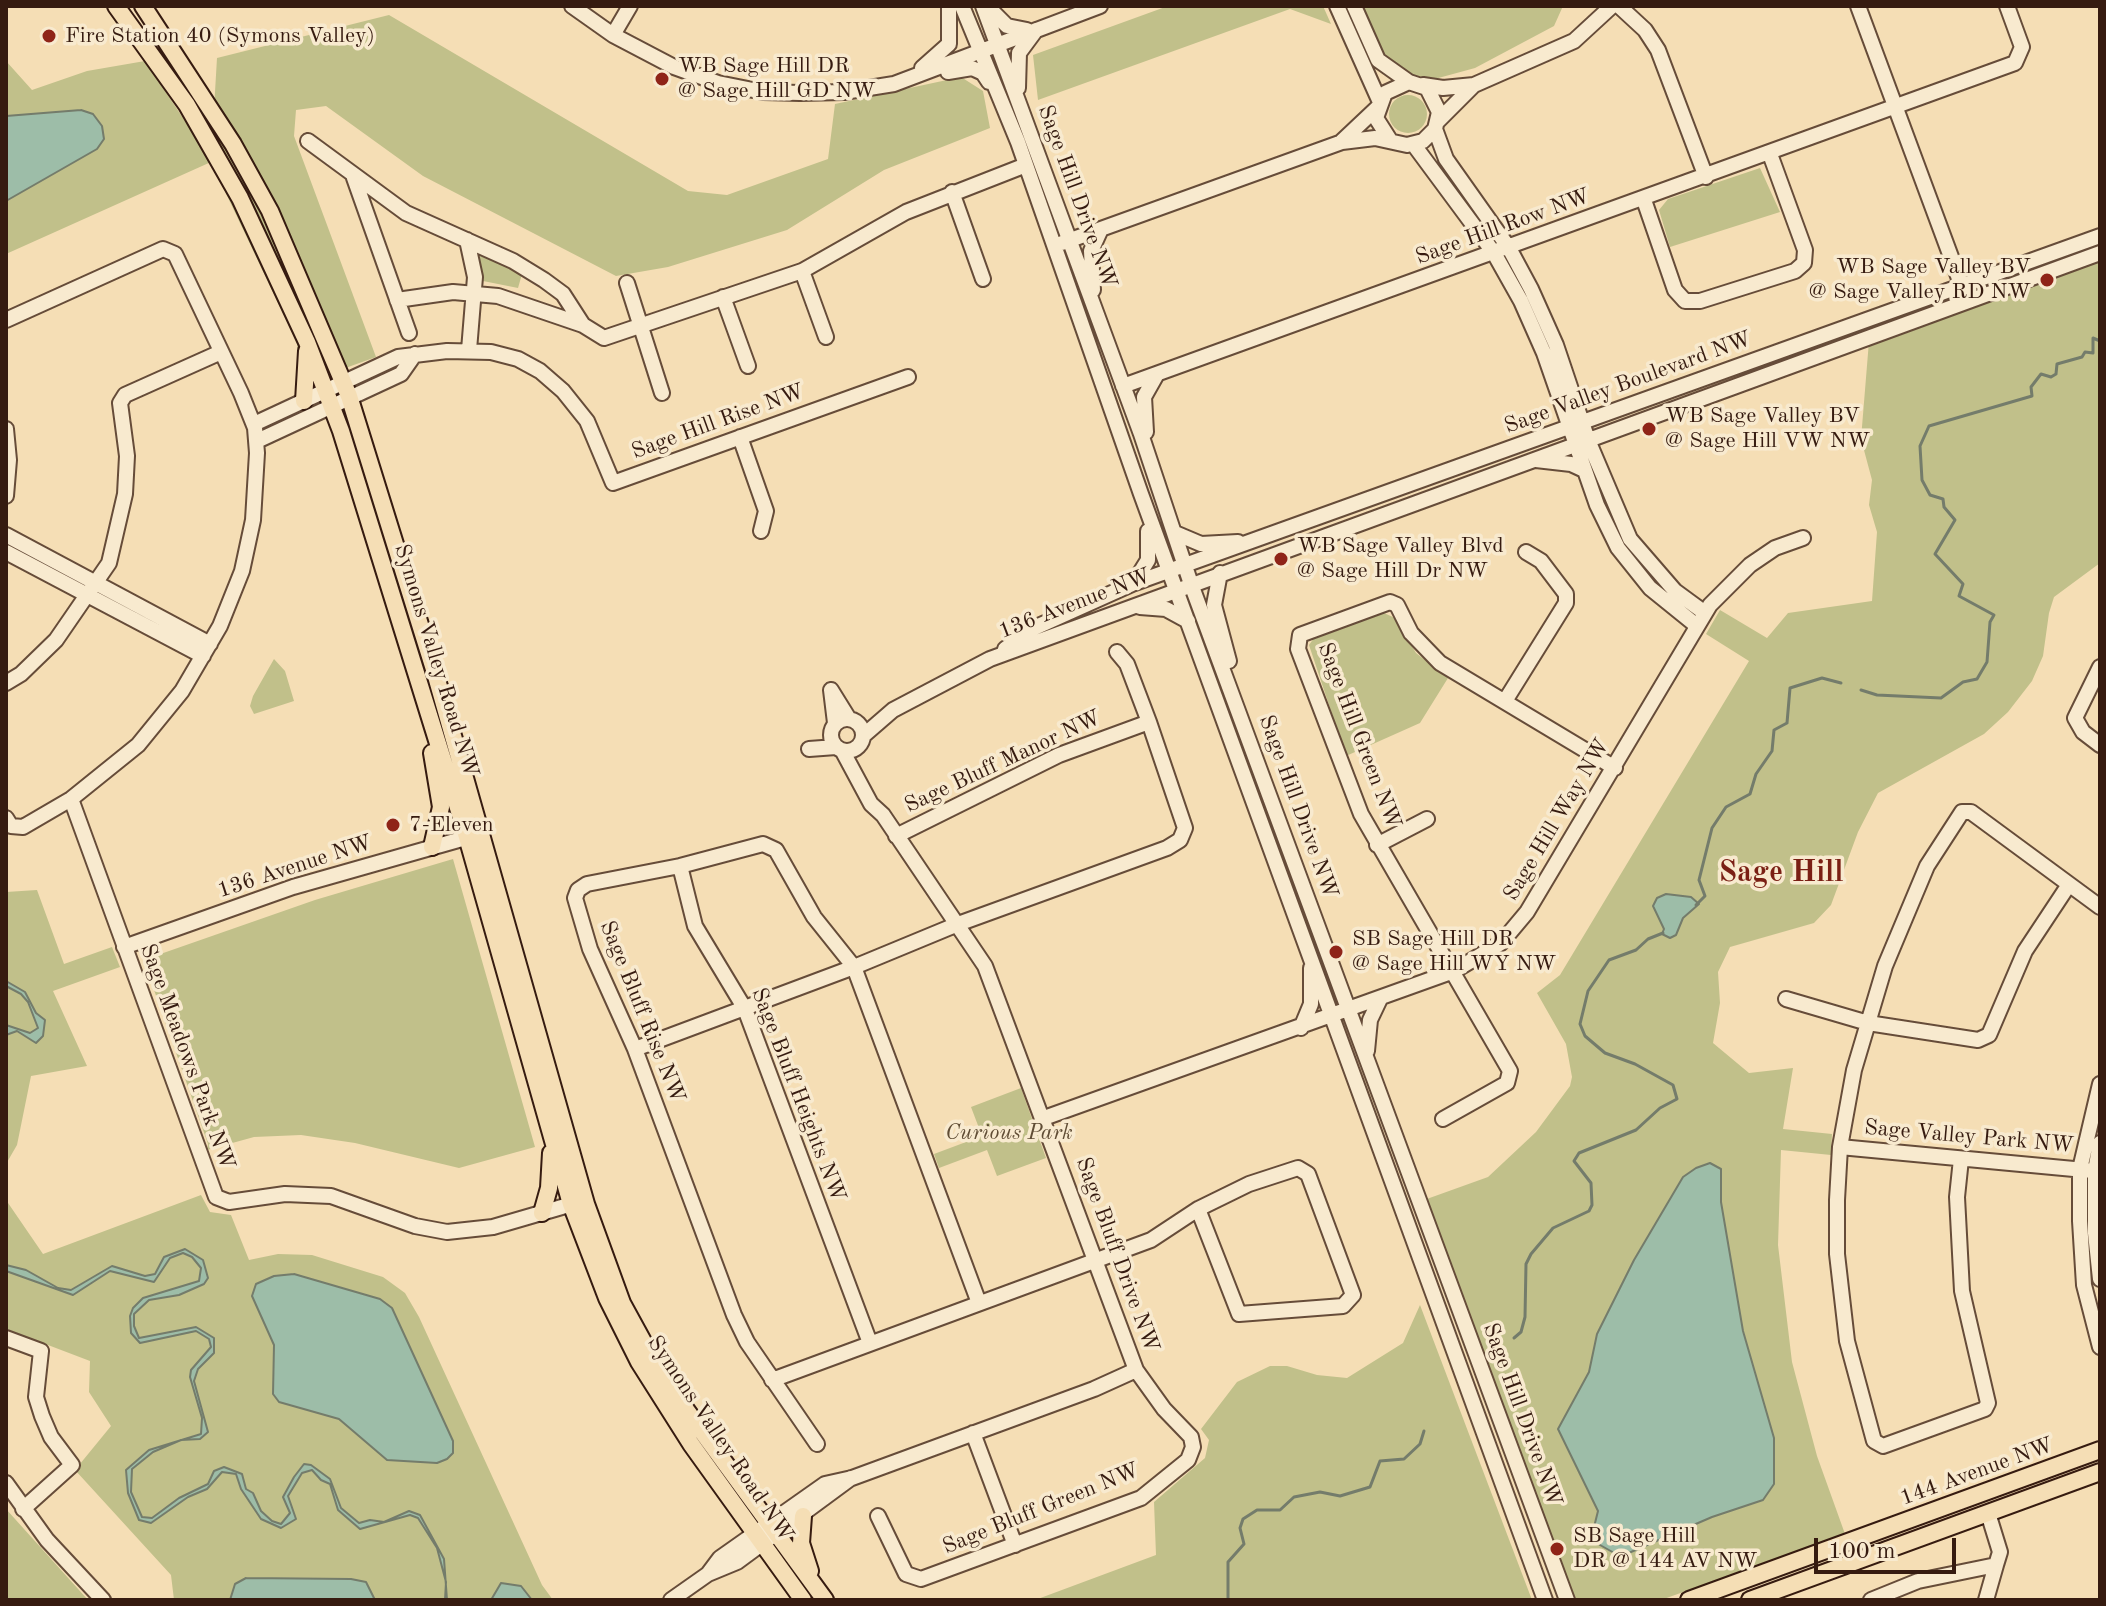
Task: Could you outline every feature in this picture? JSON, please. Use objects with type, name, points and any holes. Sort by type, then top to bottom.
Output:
[{"type":"main road","name":"Symons Valley Road NW","points":[[116,6],[187,105],[240,198],[307,342],[328,397],[434,728],[474,835],[607,1298],[639,1362],[803,1600]]},
{"type":"main road","name":"Symons Valley Road NW","points":[[144,7],[259,190],[299,272],[346,389],[401,559],[551,1136],[578,1202],[622,1303],[651,1356],[820,1594]]},
{"type":"main road","points":[[304,401],[307,342]]},
{"type":"main road","points":[[432,847],[441,807],[430,745],[434,728]]},
{"type":"main road","points":[[542,1213],[549,1188],[551,1136]]},
{"type":"main road","name":"144 Avenue NW","points":[[1689,1600],[2100,1450]]},
{"type":"main road","name":"144 Avenue NW","points":[[1750,1600],[2100,1472]]},
{"type":"main road","points":[[803,1516],[801,1543],[820,1594]]},
{"type":"street","points":[[572,6],[613,35],[674,67],[718,83],[763,92],[844,92],[972,68],[983,73],[997,94]]},
{"type":"street","points":[[613,35],[630,6]]},
{"type":"street","points":[[894,84],[935,59],[949,44],[949,6]]},
{"type":"street","name":"Sage Hill Drive NW","points":[[962,6],[1026,165],[1096,310],[1185,566],[1188,621],[1308,943],[1366,1056],[1567,1600]]},
{"type":"street","points":[[985,6],[1007,26],[1036,30]]},
{"type":"street","name":"Sage Hill Drive NW","points":[[985,6],[1020,107],[1141,494],[1170,571],[1184,586],[1236,701],[1545,1600]]},
{"type":"street","points":[[894,84],[1100,6]]},
{"type":"street","points":[[1337,6],[1378,104],[1379,126],[1390,140]]},
{"type":"street","points":[[1354,6],[1378,60],[1427,88],[1437,103],[1437,125],[1446,159],[1556,345],[1582,442],[1630,539],[1701,619]]},
{"type":"street","points":[[1342,142],[1392,87],[1414,83],[1443,88],[1474,85],[1574,41],[1612,6]]},
{"type":"street","points":[[1619,6],[1645,30],[1658,50],[1706,177]]},
{"type":"street","points":[[1858,6],[1964,293]]},
{"type":"street","name":"Sage Hill Row NW","points":[[1123,386],[1644,200],[2020,59],[2022,47],[2007,6]]},
{"type":"street","points":[[1020,107],[1019,53],[1036,30]]},
{"type":"street","points":[[1414,145],[1474,85]]},
{"type":"street","points":[[1062,243],[1342,142],[1390,140],[1414,145],[1502,251]]},
{"type":"street","points":[[308,141],[391,204],[423,222],[513,261],[563,294],[583,325]]},
{"type":"street","points":[[1644,200],[1675,290],[1685,301],[1700,301],[1795,271],[1804,263],[1805,250],[1770,154]]},
{"type":"street","points":[[397,300],[473,293],[516,300],[583,325],[604,338],[802,271],[906,212],[1026,165]]},
{"type":"street","points":[[354,177],[409,333]]},
{"type":"street","points":[[952,192],[983,279]]},
{"type":"street","points":[[369,220],[377,208],[391,204]]},
{"type":"street","points":[[1096,310],[1091,251],[1101,229]]},
{"type":"street","name":"Sage Valley Boulevard NW","points":[[1184,586],[1582,442],[1964,293],[2100,236]]},
{"type":"street","points":[[467,240],[475,277],[469,350]]},
{"type":"street","points":[[6,320],[163,249],[175,254],[254,424],[257,441],[257,494],[245,558],[231,602],[182,691],[138,745],[71,799],[23,827],[11,826],[6,818]]},
{"type":"street","name":"Sage Valley Boulevard NW","points":[[1170,571],[1576,425],[1964,293],[2100,253]]},
{"type":"street","points":[[802,271],[826,337]]},
{"type":"street","points":[[627,283],[662,393]]},
{"type":"street","points":[[723,297],[748,366]]},
{"type":"street","name":"Sage Hill Rise NW","points":[[328,397],[401,374],[415,354],[469,350],[518,359],[553,381],[587,421],[613,483],[908,377]]},
{"type":"street","points":[[6,683],[21,674],[56,640],[109,563],[125,494],[127,456],[120,403],[125,395],[221,352]]},
{"type":"street","points":[[1132,466],[1149,460],[1143,402],[1147,386],[1157,374]]},
{"type":"street","points":[[254,424],[304,401],[328,397]]},
{"type":"street","points":[[257,441],[328,397]]},
{"type":"street","points":[[6,429],[9,460],[6,496]]},
{"type":"street","points":[[740,437],[766,511],[761,531]]},
{"type":"street","points":[[1582,442],[1584,470],[1607,527],[1631,568],[1665,602],[1701,619]]},
{"type":"street","points":[[1532,460],[1571,464],[1584,470]]},
{"type":"street","points":[[1132,584],[1146,568],[1151,543],[1141,494]]},
{"type":"street","points":[[1175,533],[1201,544],[1258,539]]},
{"type":"street","points":[[6,535],[206,650]]},
{"type":"street","name":"Sage Hill Way NW","points":[[1044,1118],[1342,1013],[1454,971],[1482,957],[1513,931],[1615,768],[1701,619],[1725,587],[1775,548],[1803,538]]},
{"type":"street","points":[[6,552],[94,588]]},
{"type":"street","points":[[1505,701],[1566,603],[1566,594],[1541,561],[1526,552]]},
{"type":"street","name":"136 Avenue NW","points":[[841,732],[893,710],[990,659],[1034,628],[1132,584],[1170,571]]},
{"type":"street","points":[[1220,573],[1214,605],[1233,674],[1236,701]]},
{"type":"street","name":"136 Avenue NW","points":[[990,659],[1184,586]]},
{"type":"street","name":"Sage Hill Green NW","points":[[1443,1119],[1507,1083],[1510,1071],[1361,814],[1298,649],[1300,635],[1390,602],[1397,605],[1411,633],[1440,663],[1615,768]]},
{"type":"street","points":[[1132,607],[1166,609],[1188,621]]},
{"type":"street","points":[[635,1049],[1180,840],[1185,828],[1127,664],[1117,652]]},
{"type":"street","points":[[2100,667],[2075,718],[2083,732],[2100,745]]},
{"type":"street","name":"136 Avenue NW","points":[[861,740],[893,710]]},
{"type":"street","name":"Sage Bluff Manor NW","points":[[896,836],[1059,755],[1149,722]]},
{"type":"street","points":[[841,732],[852,750],[861,740]]},
{"type":"street","name":"Sage Bluff Drive NW","points":[[841,732],[861,740],[861,760],[883,815],[985,966],[1136,1370]]},
{"type":"street","name":"Sage Bluff Drive NW","points":[[841,732],[871,804],[883,815]]},
{"type":"street","name":"Sage Meadows Park NW","points":[[71,799],[211,1189],[220,1200],[229,1202],[285,1194],[331,1196],[415,1226],[447,1232],[483,1229],[578,1202]]},
{"type":"street","name":"Sage Valley Park NW","points":[[2088,1170],[1840,1147],[1854,1070],[1885,966],[1927,866],[1962,812],[1971,812],[2100,907]]},
{"type":"street","points":[[1377,845],[1427,819]]},
{"type":"street","name":"136 Avenue NW","points":[[124,947],[293,887],[474,835]]},
{"type":"street","name":"Sage Bluff Rise NW","points":[[817,1444],[747,1342],[734,1315],[635,1049],[595,962],[575,898],[578,890],[587,884],[680,866],[763,844],[776,850],[814,917],[854,967],[979,1303]]},
{"type":"street","name":"Sage Bluff Heights NW","points":[[680,866],[695,926],[745,1009],[870,1343]]},
{"type":"street","points":[[1786,999],[1868,1023],[1978,1040],[1989,1035],[2025,951],[2068,886]]},
{"type":"street","points":[[1301,1028],[1313,992],[1308,943]]},
{"type":"street","points":[[1366,1056],[1370,1020],[1380,999]]},
{"type":"street","points":[[2100,1084],[2088,1170],[2084,1285],[2100,1347]]},
{"type":"street","points":[[2100,1143],[2088,1170],[2100,1279]]},
{"type":"street","points":[[1840,1147],[1837,1254],[1847,1341],[1874,1441],[1883,1446],[1985,1409],[1988,1403],[1962,1291],[1957,1197],[1961,1159]]},
{"type":"street","points":[[772,1380],[1151,1240],[1198,1209],[1249,1184],[1298,1168],[1308,1174],[1353,1295],[1343,1306],[1239,1314],[1198,1209]]},
{"type":"street","points":[[6,1338],[41,1351],[36,1397],[61,1454],[72,1465],[23,1509]]},
{"type":"street","points":[[671,1600],[708,1574],[716,1562],[773,1528],[817,1488],[1121,1379],[1136,1370]]},
{"type":"street","name":"Sage Bluff Green NW","points":[[878,1516],[906,1574],[912,1579],[921,1579],[1141,1498],[1188,1460],[1193,1447],[1191,1437],[1164,1409],[1136,1370]]},
{"type":"street","points":[[973,1433],[1015,1545]]},
{"type":"street","points":[[773,1528],[803,1516],[852,1478]]},
{"type":"street","points":[[6,1483],[23,1509],[103,1600]]},
{"type":"street","points":[[1986,1600],[2000,1552],[1988,1513]]},
{"type":"street","points":[[1871,1600],[1918,1581],[1996,1565]]},
{"type":"green space","points":[[1168,6],[1323,6],[1331,24],[1290,9],[1038,100],[1033,55]]},
{"type":"green space","points":[[1358,6],[1563,6],[1554,26],[1475,68],[1431,80],[1408,73],[1384,58]]},
{"type":"green space","points":[[389,15],[688,191],[727,195],[828,159],[835,104],[961,77],[983,91],[990,128],[884,170],[787,230],[668,267],[616,276],[423,176],[326,106],[296,110],[294,136],[376,357],[301,384],[297,343],[211,162],[6,254],[6,61],[32,90],[87,71],[145,61],[211,160],[217,58]]},
{"type":"green space","points":[[1408,95],[1422,100],[1427,114],[1422,128],[1408,133],[1394,128],[1389,114],[1394,100]]},
{"type":"green space","points":[[1760,168],[1780,212],[1670,247],[1659,210],[1668,199]]},
{"type":"green space","points":[[472,247],[522,274],[518,288],[478,280]]},
{"type":"green space","points":[[2100,259],[2100,563],[2054,597],[2043,656],[2032,681],[2008,712],[1984,734],[1878,793],[1858,832],[1831,905],[1814,923],[1730,947],[1718,972],[1720,1003],[1713,1043],[1749,1073],[1793,1068],[1783,1129],[1832,1134],[1831,1155],[1781,1150],[1778,1245],[1792,1362],[1817,1456],[1845,1534],[1661,1600],[1574,1600],[1424,1200],[1488,1177],[1536,1132],[1570,1086],[1572,1077],[1566,1044],[1537,993],[1560,975],[1749,661],[1706,634],[1720,610],[1767,638],[1788,613],[1872,601],[1877,532],[1869,505],[1872,480],[1861,439],[1869,341]]},
{"type":"green space","points":[[1384,613],[1395,618],[1416,653],[1448,678],[1420,723],[1346,756],[1309,645],[1314,638]]},
{"type":"green space","points":[[274,659],[285,671],[294,701],[254,714],[250,706],[253,696]]},
{"type":"green space","points":[[453,859],[535,1147],[459,1168],[355,1143],[301,1135],[254,1137],[207,1150],[208,1144],[146,967],[149,958],[315,900]]},
{"type":"green space","points":[[37,890],[64,964],[112,947],[120,967],[53,991],[87,1066],[31,1076],[17,1145],[6,1164],[6,892]]},
{"type":"green space","name":"Curious Park","points":[[1021,1088],[1046,1158],[997,1176],[987,1150],[939,1168],[934,1154],[982,1136],[971,1107]]},
{"type":"green space","points":[[201,1195],[210,1212],[231,1215],[249,1260],[278,1254],[312,1255],[383,1277],[405,1293],[419,1317],[542,1585],[553,1600],[174,1600],[171,1575],[75,1470],[111,1426],[89,1392],[90,1361],[6,1329],[6,1200],[43,1254]]},
{"type":"green space","points":[[1420,1305],[1532,1600],[1035,1600],[1156,1555],[1154,1502],[1205,1458],[1209,1440],[1201,1429],[1237,1382],[1270,1366],[1287,1366],[1317,1375],[1347,1378],[1403,1343]]},
{"type":"green space","points":[[6,1509],[88,1600],[6,1600]]},
{"type":"shaded area","points":[[81,110],[93,114],[102,126],[104,139],[97,149],[6,201],[6,116]]},
{"type":"shaded area","points":[[1666,894],[1691,897],[1699,904],[1683,918],[1676,935],[1670,938],[1662,934],[1664,929],[1653,906],[1657,898]]},
{"type":"shaded area","points":[[6,981],[25,992],[36,1013],[45,1020],[43,1036],[36,1043],[17,1031],[6,1035],[6,1025],[30,1033],[38,1028],[28,1002],[6,986]]},
{"type":"shaded area","points":[[1710,1163],[1721,1169],[1721,1202],[1743,1331],[1774,1438],[1774,1484],[1763,1500],[1712,1517],[1624,1555],[1616,1554],[1600,1545],[1596,1537],[1594,1527],[1598,1511],[1558,1429],[1589,1372],[1597,1334],[1634,1260],[1683,1177]]},
{"type":"shaded area","points":[[185,1249],[203,1260],[208,1278],[204,1284],[179,1295],[149,1300],[134,1314],[134,1326],[139,1338],[196,1327],[214,1338],[214,1353],[198,1369],[194,1381],[208,1432],[200,1439],[182,1440],[201,1434],[202,1418],[190,1377],[191,1370],[211,1347],[209,1339],[196,1331],[140,1343],[131,1333],[130,1316],[143,1298],[199,1281],[201,1268],[192,1257],[183,1253],[170,1258],[154,1282],[110,1271],[73,1295],[6,1271],[6,1265],[26,1270],[58,1288],[71,1290],[112,1266],[145,1276],[155,1274],[164,1257]]},
{"type":"shaded area","points":[[294,1274],[380,1299],[392,1308],[453,1441],[453,1453],[447,1459],[437,1463],[387,1460],[339,1419],[279,1402],[273,1394],[274,1345],[252,1296],[256,1284],[274,1276]]},
{"type":"shaded area","points":[[180,1441],[153,1452],[132,1469],[131,1492],[142,1517],[152,1518],[179,1498],[208,1484],[214,1471],[224,1467],[242,1474],[246,1489],[253,1493],[261,1511],[281,1524],[290,1513],[283,1497],[304,1464],[311,1465],[330,1479],[341,1508],[359,1523],[370,1520],[384,1522],[409,1511],[420,1515],[444,1559],[446,1580],[437,1548],[418,1518],[410,1515],[360,1529],[338,1510],[330,1484],[312,1470],[302,1473],[288,1496],[296,1519],[281,1528],[261,1519],[241,1489],[236,1474],[222,1472],[207,1489],[188,1497],[151,1523],[139,1520],[128,1493],[126,1470],[149,1450]]},
{"type":"shaded area","points":[[246,1578],[351,1579],[366,1582],[375,1600],[230,1600],[235,1584]]},
{"type":"shaded area","points":[[501,1583],[521,1586],[532,1600],[491,1600]]},
{"type":"waterway","points":[[1861,690],[1877,695],[1941,698],[1963,682],[1977,679],[1987,662],[1990,622],[1994,615],[1959,596],[1963,584],[1935,554],[1955,520],[1944,507],[1943,499],[1930,495],[1922,480],[1920,446],[1929,426],[2032,396],[2031,387],[2041,374],[2051,377],[2056,374],[2057,364],[2082,357],[2085,352],[2093,353],[2093,338],[2100,341]]},
{"type":"waterway","points":[[1696,905],[1705,896],[1699,880],[1712,828],[1726,807],[1750,794],[1756,774],[1772,751],[1774,730],[1787,723],[1790,688],[1822,678],[1841,683]]},
{"type":"waterway","points":[[1514,1338],[1521,1332],[1525,1317],[1526,1264],[1531,1254],[1553,1228],[1589,1211],[1592,1205],[1591,1183],[1574,1161],[1579,1153],[1636,1130],[1660,1108],[1677,1099],[1673,1085],[1635,1064],[1605,1053],[1585,1036],[1580,1024],[1588,991],[1609,960],[1636,950],[1648,939],[1663,933]]},
{"type":"waterway","points":[[1228,1600],[1228,1562],[1244,1544],[1240,1528],[1243,1519],[1257,1510],[1280,1510],[1294,1497],[1320,1492],[1340,1496],[1370,1487],[1380,1461],[1404,1459],[1420,1444],[1424,1431]]},
{"type":"place","name":"Fire Station 40 (Symons Valley)","points":[[49,36]]},
{"type":"place","name":"WB Sage Hill DR @ Sage Hill GD NW","points":[[662,79]]},
{"type":"place","name":"WB Sage Valley BV @ Sage Valley RD NW","points":[[2047,280]]},
{"type":"place","name":"WB Sage Valley BV @ Sage Hill VW NW","points":[[1649,429]]},
{"type":"place","name":"WB Sage Valley Blvd @ Sage Hill Dr NW","points":[[1281,559]]},
{"type":"place","name":"7-Eleven","points":[[393,825]]},
{"type":"place","name":"SB Sage Hill DR @ Sage Hill WY NW","points":[[1336,952]]},
{"type":"place","name":"SB Sage Hill DR @ 144 AV NW","points":[[1557,1549]]},
{"type":"district","name":"Sage Hill","points":[[1781,873]]}]
